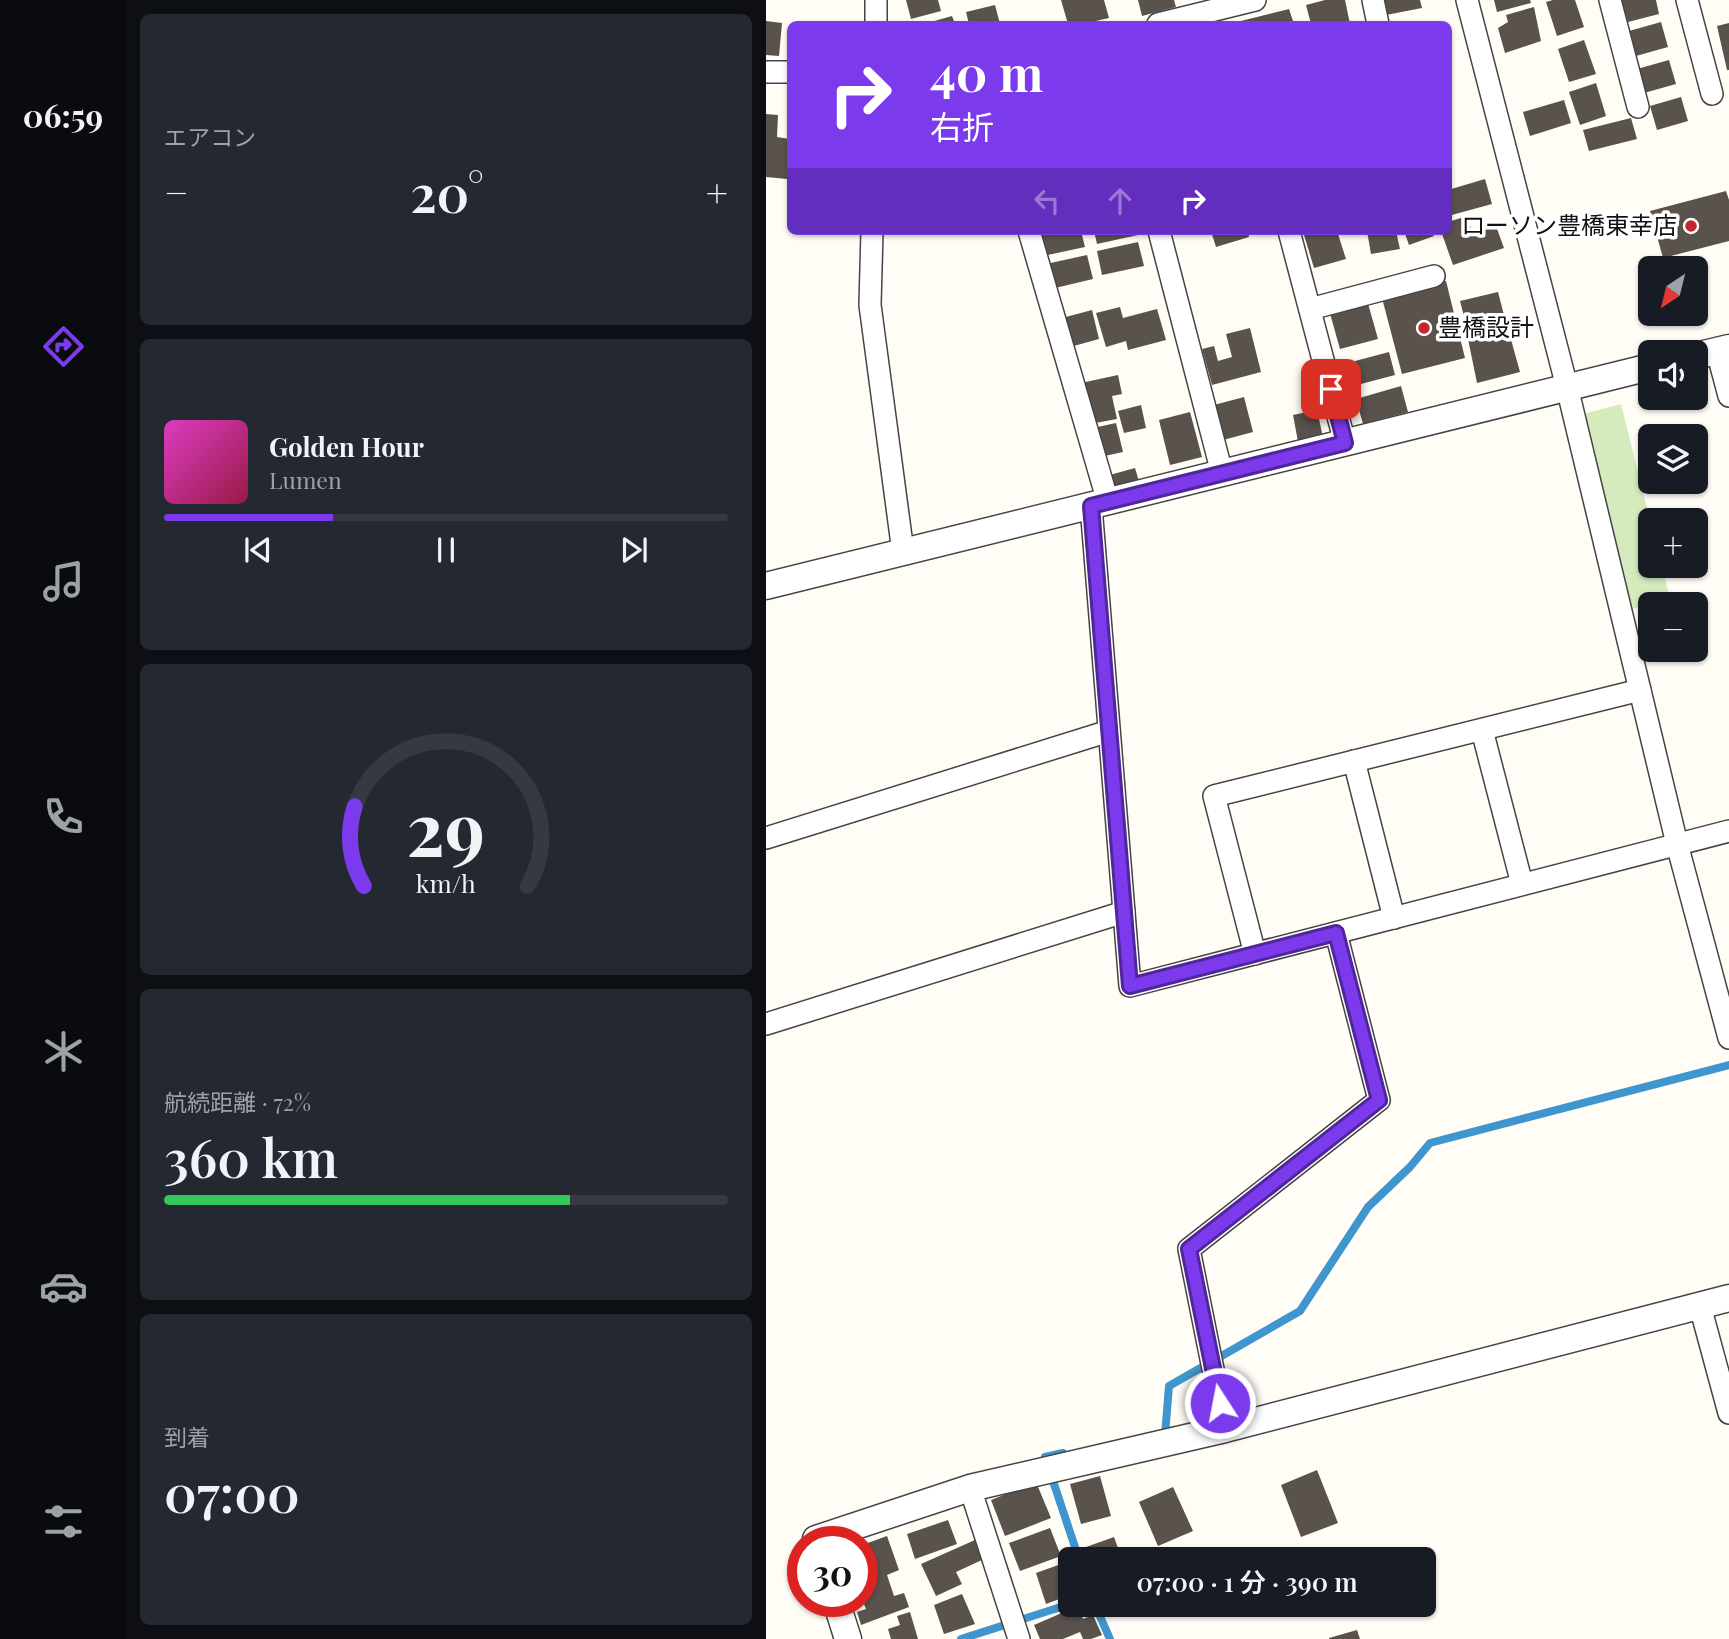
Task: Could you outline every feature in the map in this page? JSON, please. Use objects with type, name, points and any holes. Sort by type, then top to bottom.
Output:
[{"type":"street","points":[[876,0],[876,21]]},
{"type":"street","points":[[1185,21],[1231,16],[1255,0]]},
{"type":"street","points":[[1373,0],[1377,21]]},
{"type":"street","points":[[1467,0],[1567,387],[1677,844],[1728,1038]]},
{"type":"street","points":[[1610,0],[1638,107]]},
{"type":"street","points":[[1687,0],[1712,94]]},
{"type":"street","points":[[766,72],[787,72]]},
{"type":"street","points":[[872,235],[870,305],[903,552]]},
{"type":"street","points":[[1029,235],[1099,504],[1109,730],[1130,986],[1728,831]]},
{"type":"street","points":[[1160,235],[1222,473]]},
{"type":"street","points":[[1290,235],[1345,443]]},
{"type":"street","points":[[1310,309],[1434,276]]},
{"type":"street","points":[[1713,351],[1728,396]]},
{"type":"street","points":[[766,586],[1638,370]]},
{"type":"street","points":[[1255,954],[1215,796],[1640,690]]},
{"type":"street","points":[[766,838],[1109,730]]},
{"type":"street","points":[[1482,730],[1522,884]]},
{"type":"street","points":[[1354,761],[1394,918]]},
{"type":"street","points":[[766,1024],[1124,912]]},
{"type":"street","points":[[1225,1429],[1189,1249],[1379,1100],[1336,933]]},
{"type":"street","points":[[855,1526],[970,1488],[1225,1429],[1728,1298]]},
{"type":"street","points":[[1700,1306],[1728,1413]]},
{"type":"street","points":[[970,1488],[1019,1639]]},
{"type":"street","points":[[841,1617],[848,1639]]},
{"type":"green space","points":[[1621,404],[1638,472],[1638,494],[1644,494],[1647,508],[1638,508],[1638,578],[1665,578],[1668,592],[1638,592],[1638,607],[1632,609],[1583,414]]},
{"type":"building","points":[[906,0],[938,0],[941,11],[911,19]]},
{"type":"building","points":[[1061,0],[1104,0],[1109,18],[1067,21]]},
{"type":"building","points":[[1138,0],[1174,0],[1176,7],[1142,16]]},
{"type":"building","points":[[1325,0],[1345,0],[1349,21],[1310,21],[1306,5]]},
{"type":"building","points":[[1383,0],[1420,0],[1422,8],[1386,15]]},
{"type":"building","points":[[1494,0],[1530,0],[1531,3],[1497,12]]},
{"type":"building","points":[[1575,0],[1584,27],[1557,36],[1546,2]]},
{"type":"building","points":[[1621,0],[1656,0],[1659,14],[1628,22]]},
{"type":"building","points":[[995,5],[999,21],[968,21],[966,12]]},
{"type":"building","points":[[1534,7],[1541,41],[1505,53],[1498,28],[1508,22],[1506,15]]},
{"type":"building","points":[[1289,9],[1293,21],[1241,21]]},
{"type":"building","points":[[952,16],[954,21],[934,21]]},
{"type":"building","points":[[766,21],[782,23],[779,56],[766,55]]},
{"type":"building","points":[[1661,22],[1668,47],[1636,56],[1629,31]]},
{"type":"building","points":[[1729,23],[1729,70],[1727,70],[1717,26]]},
{"type":"building","points":[[1584,40],[1596,74],[1569,82],[1558,49]]},
{"type":"building","points":[[1669,60],[1676,84],[1644,93],[1637,69]]},
{"type":"building","points":[[1596,83],[1606,116],[1580,125],[1569,92]]},
{"type":"building","points":[[1681,97],[1688,121],[1657,130],[1650,106]]},
{"type":"building","points":[[1564,100],[1571,123],[1530,136],[1523,112]]},
{"type":"building","points":[[766,114],[778,115],[777,137],[787,139],[787,179],[766,177]]},
{"type":"building","points":[[1631,118],[1637,139],[1589,151],[1583,130]]},
{"type":"building","points":[[1485,179],[1492,204],[1452,215],[1452,189]]},
{"type":"building","name":"ローソン豊橋東幸店","points":[[1726,191],[1729,200],[1729,241],[1662,256],[1650,211]]},
{"type":"building","points":[[1467,216],[1473,234],[1496,226],[1504,248],[1453,265],[1442,235],[1452,235],[1452,221]]},
{"type":"building","points":[[1038,235],[1082,235],[1085,247],[1043,256]]},
{"type":"building","points":[[1095,235],[1138,235],[1097,244]]},
{"type":"building","points":[[1212,235],[1249,235],[1249,237],[1216,247]]},
{"type":"building","points":[[1304,235],[1338,235],[1346,259],[1314,268]]},
{"type":"building","points":[[1368,235],[1397,235],[1400,249],[1371,254]]},
{"type":"building","points":[[1405,235],[1434,236],[1409,245]]},
{"type":"building","points":[[1138,242],[1144,266],[1102,275],[1097,251]]},
{"type":"building","points":[[1087,255],[1093,279],[1051,289],[1046,264]]},
{"type":"building","name":"豊橋設計","points":[[1446,281],[1465,358],[1402,374],[1382,298]]},
{"type":"building","points":[[1498,292],[1505,319],[1467,328],[1460,301]]},
{"type":"building","points":[[1367,300],[1378,339],[1340,349],[1329,310]]},
{"type":"building","points":[[1120,307],[1123,318],[1157,309],[1166,340],[1128,350],[1126,341],[1106,347],[1096,313]]},
{"type":"building","points":[[1092,310],[1099,339],[1070,347],[1062,318]]},
{"type":"building","points":[[1507,325],[1520,372],[1477,383],[1467,334]]},
{"type":"building","points":[[1250,328],[1261,372],[1212,385],[1202,349],[1214,346],[1218,361],[1232,357],[1226,334]]},
{"type":"building","points":[[1389,352],[1395,375],[1361,384],[1355,361]]},
{"type":"building","points":[[1118,375],[1122,394],[1112,396],[1117,419],[1090,424],[1081,383]]},
{"type":"building","points":[[1401,386],[1408,412],[1363,424],[1356,399]]},
{"type":"building","points":[[1244,397],[1253,432],[1223,440],[1214,405]]},
{"type":"building","points":[[1141,405],[1146,428],[1124,433],[1118,411]]},
{"type":"building","points":[[1317,410],[1324,442],[1299,447],[1293,415]]},
{"type":"building","points":[[1190,412],[1202,457],[1170,465],[1159,420]]},
{"type":"building","points":[[1116,423],[1123,452],[1100,457],[1093,428]]},
{"type":"building","points":[[1135,468],[1141,488],[1112,496],[1106,476]]},
{"type":"building","points":[[1317,1470],[1338,1523],[1301,1537],[1281,1485]]},
{"type":"building","points":[[1100,1476],[1111,1516],[1081,1524],[1070,1484]]},
{"type":"building","points":[[1036,1482],[1051,1518],[1005,1536],[991,1500]]},
{"type":"building","points":[[1173,1487],[1193,1531],[1158,1546],[1139,1502]]},
{"type":"building","points":[[948,1520],[957,1544],[915,1559],[907,1534]]},
{"type":"building","points":[[1050,1528],[1058,1548],[1058,1557],[1020,1571],[1009,1543]]},
{"type":"building","points":[[887,1536],[899,1570],[887,1575],[894,1596],[904,1593],[909,1607],[861,1625],[859,1617],[878,1617],[878,1539]]},
{"type":"building","points":[[1114,1537],[1118,1547],[1086,1547]]},
{"type":"building","points":[[975,1540],[984,1559],[956,1572],[962,1584],[936,1596],[921,1564]]},
{"type":"building","points":[[1058,1565],[1058,1600],[1046,1604],[1036,1573]]},
{"type":"building","points":[[962,1594],[975,1624],[944,1634],[934,1605]]},
{"type":"building","points":[[910,1612],[918,1639],[891,1639],[888,1629],[900,1625],[897,1616]]},
{"type":"building","points":[[1058,1615],[1058,1617],[1083,1619],[1094,1617],[1102,1635],[1083,1639],[1080,1632],[1063,1639],[1040,1639],[1034,1625]]},
{"type":"building","points":[[1357,1630],[1360,1639],[1329,1639],[1329,1638]]},
{"type":"waterway","points":[[1162,1435],[1165,1435],[1169,1386],[1300,1311],[1368,1207],[1410,1167],[1430,1143],[1729,1065]]},
{"type":"waterway","points":[[1063,1453],[1045,1457],[1075,1547]]},
{"type":"waterway","points":[[961,1639],[1058,1608]]},
{"type":"waterway","points":[[1100,1617],[1110,1639]]},
{"type":"place","name":"ローソン豊橋東幸店","points":[[1691,226]]},
{"type":"place","name":"豊橋設計","points":[[1424,328]]},
{"type":"route","points":[[1220,1403],[1189,1249],[1379,1100],[1336,933],[1130,986],[1091,506],[1345,443],[1331,389]]}]
